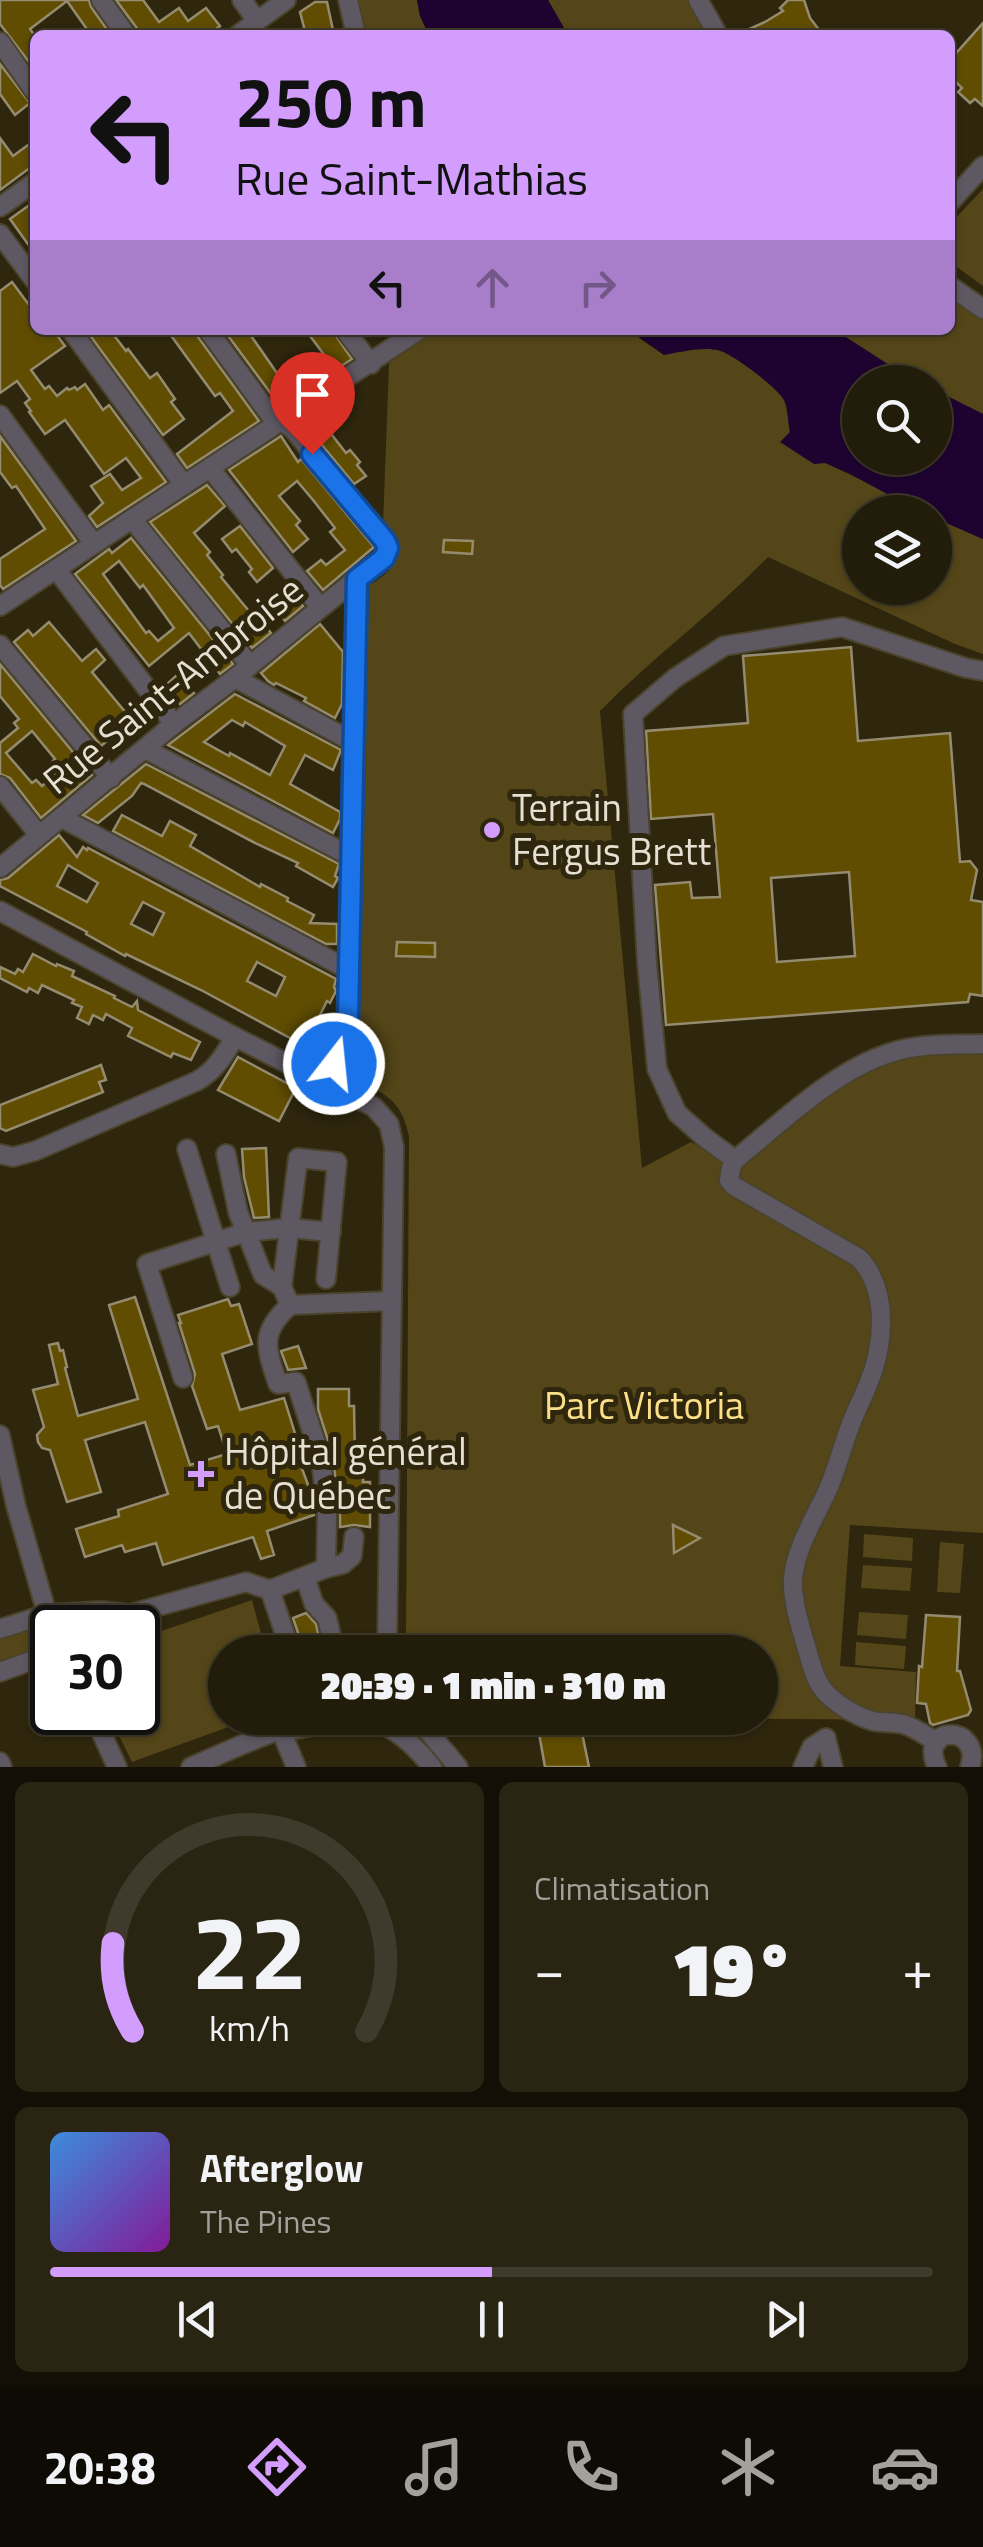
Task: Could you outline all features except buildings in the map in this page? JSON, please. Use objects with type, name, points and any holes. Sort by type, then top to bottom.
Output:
[{"type":"street","points":[[101,0],[122,30]]},
{"type":"street","points":[[242,0],[257,21]]},
{"type":"street","points":[[245,30],[286,0]]},
{"type":"street","points":[[348,0],[355,30]]},
{"type":"street","points":[[698,0],[715,30]]},
{"type":"street","points":[[0,42],[30,85]]},
{"type":"street","points":[[955,197],[983,166]]},
{"type":"street","points":[[0,206],[30,185]]},
{"type":"street","points":[[0,234],[30,274]]},
{"type":"street","points":[[955,289],[983,308]]},
{"type":"street","points":[[75,335],[184,484]]},
{"type":"street","points":[[212,335],[270,415],[282,420]]},
{"type":"street","points":[[349,335],[371,364]]},
{"type":"street","points":[[1,604],[412,335]]},
{"type":"street","points":[[0,415],[94,544]]},
{"type":"street","name":"Rue Saint-Ambroise","points":[[0,868],[388,553],[385,541],[282,420]]},
{"type":"street","points":[[210,468],[320,607]]},
{"type":"street","points":[[132,519],[249,664]]},
{"type":"street","points":[[56,569],[174,724]]},
{"type":"street","points":[[325,1082],[348,1019],[357,579]]},
{"type":"street","points":[[736,1160],[678,1113],[657,1069],[633,714],[675,678],[724,646],[842,627],[983,671]]},
{"type":"street","points":[[0,644],[111,778]]},
{"type":"street","points":[[235,678],[355,743]]},
{"type":"street","points":[[145,750],[352,857]]},
{"type":"street","points":[[0,786],[39,835]]},
{"type":"street","points":[[62,818],[349,970]]},
{"type":"street","points":[[0,911],[235,1038],[374,1107],[390,1124],[394,1147],[391,1635]]},
{"type":"street","points":[[0,1154],[13,1156],[34,1151],[198,1081],[219,1064],[235,1038]]},
{"type":"street","points":[[937,1742],[914,1728],[856,1714],[828,1695],[820,1685],[797,1612],[793,1581],[806,1532],[830,1484],[868,1384],[882,1319],[879,1289],[859,1258],[729,1180],[730,1168],[736,1160],[827,1086],[860,1065],[890,1052],[923,1046],[983,1044]]},
{"type":"street","points":[[187,1149],[230,1288]]},
{"type":"street","points":[[226,1154],[238,1212],[262,1275],[282,1287]]},
{"type":"street","points":[[290,1305],[282,1287],[298,1158],[337,1162],[326,1279]]},
{"type":"street","points":[[183,1378],[147,1264],[246,1232],[289,1228],[331,1232]]},
{"type":"street","points":[[326,1568],[327,1514],[321,1459],[296,1382],[278,1384],[267,1352],[272,1321],[290,1305],[391,1301]]},
{"type":"street","points":[[0,1434],[45,1605]]},
{"type":"street","points":[[160,1606],[246,1582],[270,1590],[343,1564],[352,1556],[354,1537]]},
{"type":"street","points":[[305,1577],[314,1604],[327,1618],[331,1635]]},
{"type":"street","points":[[270,1590],[285,1635]]},
{"type":"street","points":[[0,1629],[30,1624]]},
{"type":"street","points":[[0,1672],[30,1660]]},
{"type":"street","points":[[937,1767],[933,1754],[937,1742],[954,1734],[967,1739],[974,1750],[970,1767]]},
{"type":"street","points":[[102,1735],[117,1767]]},
{"type":"street","points":[[191,1767],[262,1735]]},
{"type":"street","points":[[289,1735],[296,1767]]},
{"type":"street","points":[[401,1735],[432,1767]]},
{"type":"street","points":[[433,1735],[458,1767]]},
{"type":"street","points":[[804,1767],[812,1747],[826,1738],[833,1767]]},
{"type":"green space","points":[[350,0],[417,0],[427,30],[357,30]]},
{"type":"green space","points":[[548,0],[698,0],[715,30],[565,30]]},
{"type":"green space","points":[[983,189],[983,286],[955,266],[955,219]]},
{"type":"green space","points":[[955,289],[983,309],[983,414],[952,398],[952,365],[887,365],[842,335],[955,335]]},
{"type":"green space","name":"Parc Victoria","points":[[430,335],[636,335],[664,355],[692,350],[721,351],[765,380],[784,400],[790,432],[781,442],[842,471],[842,475],[851,475],[890,495],[842,495],[842,591],[768,557],[600,711],[642,1168],[691,1142],[736,1159],[860,1065],[983,1044],[983,1533],[850,1525],[840,1666],[916,1672],[915,1720],[778,1719],[778,1635],[406,1635],[409,1136],[395,1104],[349,1075],[348,1061],[357,1015],[368,586],[392,567],[396,552],[383,525],[389,363]]},
{"type":"green space","name":"Parc Victoria","points":[[952,525],[983,539],[983,654],[871,605],[952,605]]},
{"type":"green space","points":[[864,1534],[913,1538],[912,1561],[863,1557]]},
{"type":"green space","points":[[940,1542],[964,1544],[960,1593],[937,1592]]},
{"type":"green space","points":[[863,1565],[912,1568],[910,1591],[861,1588]]},
{"type":"green space","points":[[252,1600],[261,1635],[208,1635],[208,1734],[132,1762],[119,1735],[160,1735],[160,1631]]},
{"type":"green space","points":[[859,1612],[908,1615],[906,1639],[857,1635]]},
{"type":"green space","points":[[30,1626],[30,1656],[0,1666],[0,1635]]},
{"type":"green space","points":[[856,1642],[906,1646],[904,1669],[855,1665]]},
{"type":"shaded area","points":[[417,0],[548,0],[565,30],[427,30]]},
{"type":"shaded area","points":[[636,335],[843,335],[889,365],[842,365],[842,470],[825,463],[814,464],[780,442],[790,432],[787,411],[780,394],[765,380],[721,351],[692,350],[664,355]]},
{"type":"shaded area","points":[[952,398],[983,414],[983,539],[952,525],[952,495],[889,495],[852,475],[952,475]]},
{"type":"place","name":"Terrain Fergus Brett","points":[[492,830]]},
{"type":"place","name":"Hôpital général de Québec","points":[[201,1474]]},
{"type":"route","points":[[312,454],[388,548],[384,558],[357,579],[348,1019],[334,1064]]}]
